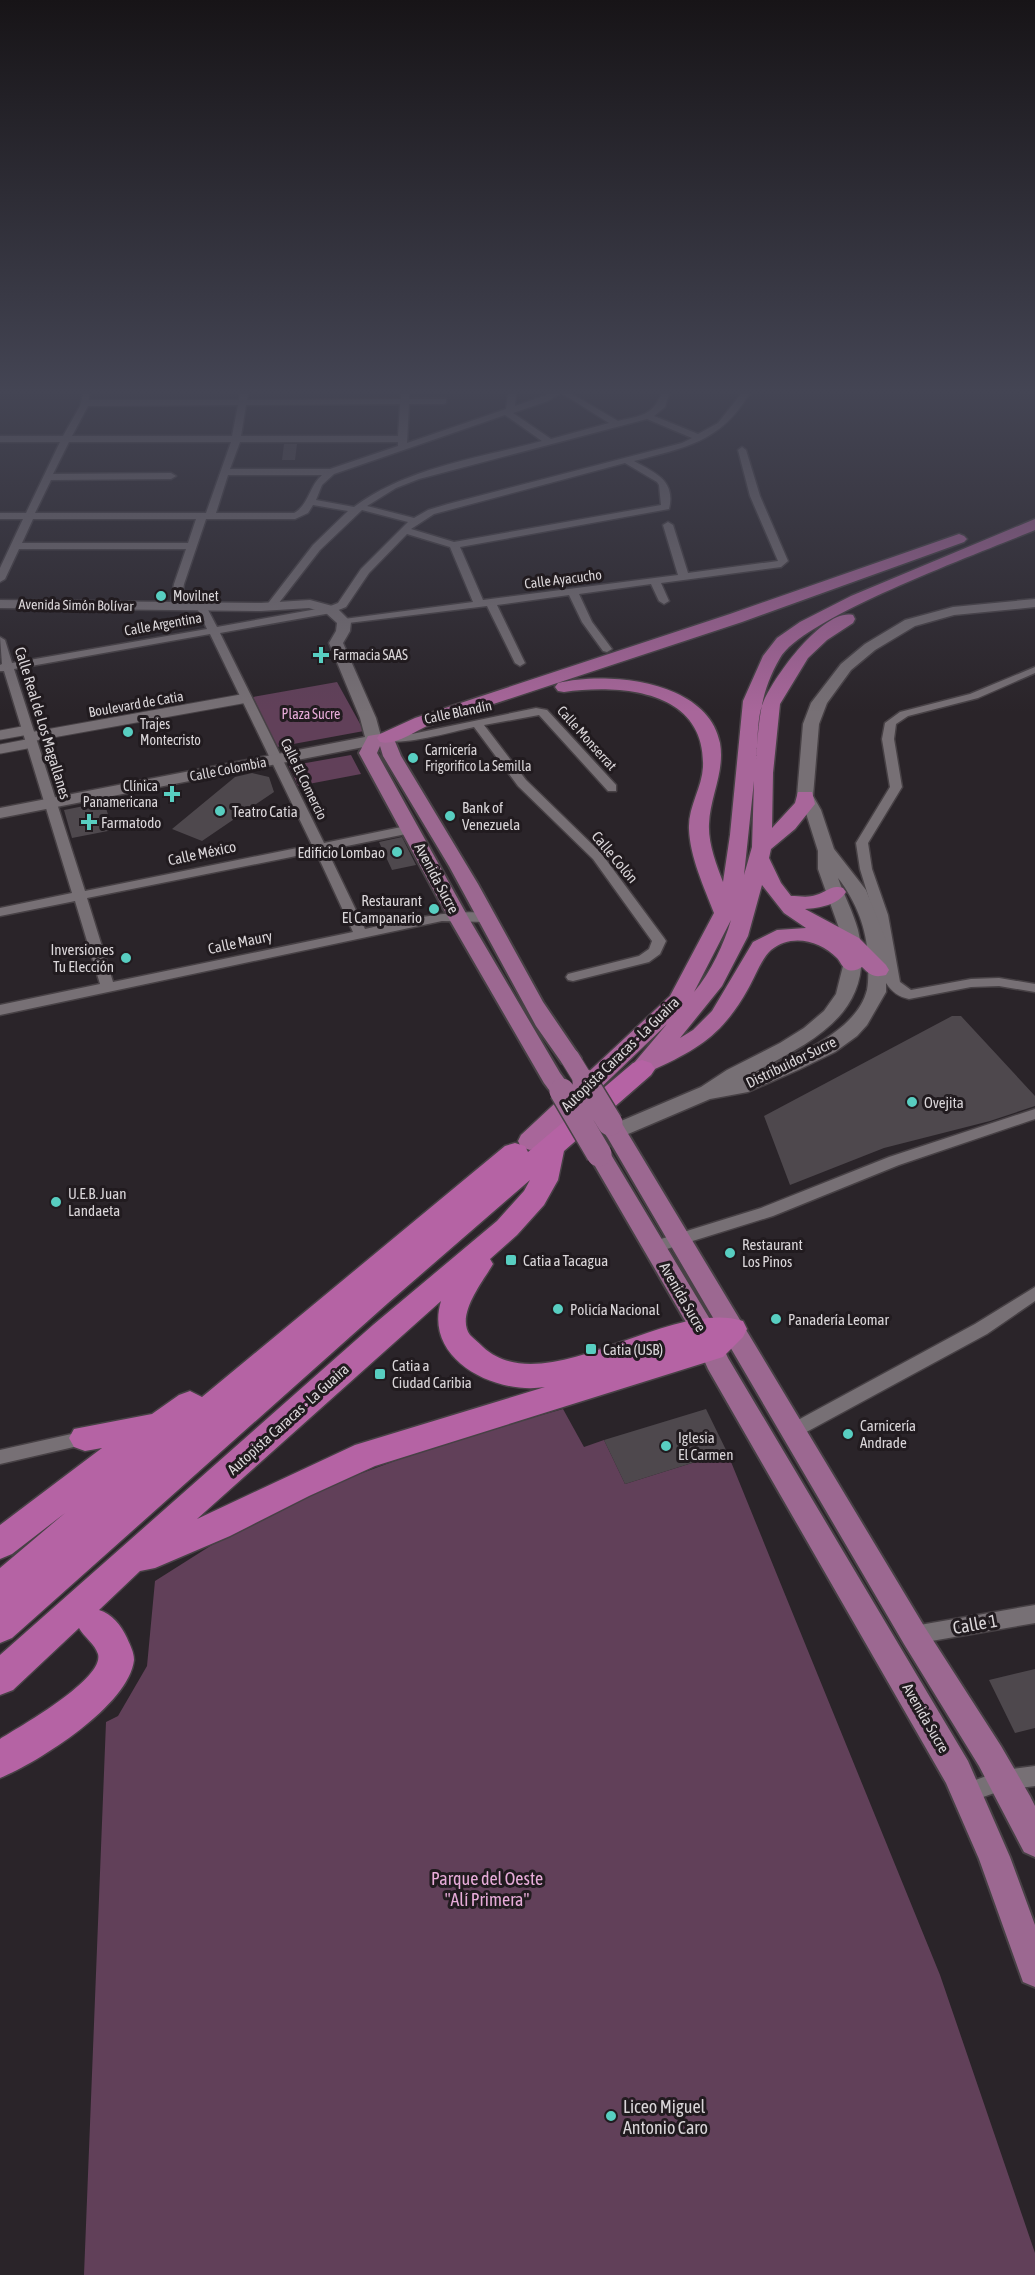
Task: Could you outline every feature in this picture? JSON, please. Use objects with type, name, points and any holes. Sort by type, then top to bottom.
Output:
[{"type":"highway","points":[[380,739],[421,722],[757,611],[1035,511]]},
{"type":"highway","name":"Autopista Caracas - La Guaira","points":[[0,1627],[168,1480],[541,1143],[679,1000],[724,913],[733,880],[740,835],[748,716],[757,686],[772,656],[783,642],[806,626],[856,598],[1035,524]]},
{"type":"highway","name":"Autopista Caracas - La Guaira","points":[[0,1589],[253,1372],[541,1143],[642,1069],[711,986],[725,964],[737,936],[761,853],[764,773],[771,704],[801,654],[821,636],[850,618],[1035,539]]},
{"type":"highway","points":[[380,739],[434,729],[543,693],[583,683],[603,682],[651,689],[680,702],[701,720],[711,740],[712,767],[699,816],[699,834],[724,913]]},
{"type":"highway","points":[[805,796],[805,804],[761,853],[771,885],[783,901],[852,954]]},
{"type":"highway","points":[[783,901],[814,903],[827,899],[836,892]]},
{"type":"highway","points":[[642,1069],[702,1035],[734,995],[755,956],[767,942],[791,935],[820,938],[878,970]]},
{"type":"highway","name":"Autopista Caracas - La Guaira","points":[[0,1678],[384,1334],[507,1228],[534,1198],[544,1180],[541,1143]]},
{"type":"highway","points":[[507,1228],[470,1275],[458,1295],[452,1313],[453,1336],[476,1362],[494,1372],[548,1376],[715,1335]]},
{"type":"highway","points":[[112,1576],[326,1472],[366,1455],[715,1335]]},
{"type":"highway","name":"Autopista Caracas - La Guaira","points":[[0,1544],[99,1468],[214,1385],[253,1372]]},
{"type":"highway","points":[[85,1438],[163,1424]]},
{"type":"highway","points":[[85,1438],[94,1445],[100,1456],[99,1468]]},
{"type":"highway","points":[[112,1576],[168,1480]]},
{"type":"highway","points":[[0,1760],[95,1696],[113,1676],[116,1659],[111,1641],[95,1624]]},
{"type":"main road","points":[[852,954],[836,892],[825,865],[826,850],[813,810],[805,796],[811,724],[819,703],[846,667],[870,647],[910,623],[953,610],[1035,603]]},
{"type":"main road","name":"Avenida Simón Bolívar","points":[[0,604],[271,606],[310,604],[331,610]]},
{"type":"main road","points":[[331,610],[343,626]]},
{"type":"main road","name":"Avenida Sucre","points":[[343,626],[336,643],[368,718],[487,918],[522,984],[570,1058],[680,1239],[715,1335],[717,1362],[927,1718],[966,1793],[1000,1873],[1035,1970]]},
{"type":"main road","name":"Avenida Sucre","points":[[380,739],[368,753],[458,917],[552,1078],[562,1090],[654,1247],[715,1335],[793,1431],[1003,1780],[1035,1841]]},
{"type":"main road","name":"Calle Colombia","points":[[0,813],[380,739]]},
{"type":"main road","name":"Distribuidor Sucre","points":[[612,1128],[706,1093],[741,1087],[839,1040],[860,1020],[876,992],[878,970],[876,940],[867,910],[857,890],[826,850]]},
{"type":"main road","name":"Distribuidor Sucre","points":[[706,1093],[730,1075],[815,1032],[827,1020],[847,990],[852,954]]},
{"type":"street","points":[[0,579],[38,500]]},
{"type":"street","points":[[175,606],[179,584],[191,546],[213,500]]},
{"type":"street","points":[[271,606],[317,546],[359,508],[372,500]]},
{"type":"street","points":[[331,610],[342,605],[365,571],[415,520],[431,512],[473,500]]},
{"type":"street","points":[[404,530],[454,545],[666,507],[665,500]]},
{"type":"street","name":"Calle Ayacucho","points":[[343,626],[484,602],[775,566],[783,561],[757,500]]},
{"type":"street","points":[[0,516],[295,516],[304,512],[312,502],[359,508],[415,520]]},
{"type":"street","points":[[668,525],[684,578]]},
{"type":"street","points":[[454,545],[520,663]]},
{"type":"street","points":[[15,546],[191,546]]},
{"type":"street","points":[[655,582],[664,601]]},
{"type":"street","points":[[573,592],[587,622],[607,650]]},
{"type":"street","name":"Calle El Comercio","points":[[201,606],[362,934]]},
{"type":"street","name":"Calle Argentina","points":[[4,667],[331,610]]},
{"type":"street","name":"Calle Real de Los Magallanes","points":[[0,640],[4,667],[30,737],[108,987]]},
{"type":"street","points":[[1033,670],[974,696],[904,714],[891,723],[888,739],[896,787],[862,843],[866,869],[881,915],[893,983],[898,989],[909,995],[971,983],[999,982],[1035,988]]},
{"type":"street","name":"Boulevard de Catia","points":[[0,749],[30,737],[247,698]]},
{"type":"street","name":"Calle Blandín","points":[[380,739],[412,737],[536,711]]},
{"type":"street","name":"Calle Monserrat","points":[[536,711],[548,716],[612,788]]},
{"type":"street","name":"Calle Colón","points":[[477,724],[522,783],[597,856],[660,941],[655,951],[644,959],[573,977]]},
{"type":"street","name":"Boulevard de Catia","points":[[0,735],[30,737]]},
{"type":"street","name":"Calle México","points":[[0,912],[411,829]]},
{"type":"street","name":"Calle Maury","points":[[0,1010],[442,917],[487,918]]},
{"type":"street","points":[[654,1247],[767,1212],[894,1161],[1035,1114]]},
{"type":"street","points":[[793,1431],[981,1329],[1035,1293]]},
{"type":"street","points":[[0,1457],[85,1438]]},
{"type":"street","name":"Calle 1","points":[[914,1635],[1035,1614]]},
{"type":"street","points":[[966,1793],[1003,1780],[1035,1776]]},
{"type":"green space","name":"Plaza Sucre","points":[[337,682],[364,731],[277,747],[253,697]]},
{"type":"green space","points":[[351,755],[361,774],[298,786],[289,766]]},
{"type":"green space","name":"Parque del Oeste \"Alí Primera\"","points":[[563,1409],[584,1447],[604,1440],[625,1484],[727,1452],[940,1975],[1035,2253],[1035,2275],[84,2275],[106,1722],[118,1716],[147,1666],[155,1581],[234,1531],[354,1476],[449,1441]]},
{"type":"building","name":"Teatro Catia","points":[[252,773],[269,777],[274,792],[202,841],[172,829],[235,777]]},
{"type":"building","name":"Farmatodo","points":[[104,802],[113,830],[72,838],[64,810]]},
{"type":"building","name":"Edificio Lombao","points":[[402,837],[416,865],[392,870],[379,842]]},
{"type":"building","name":"Ovejita","points":[[952,1016],[961,1016],[1035,1096],[1035,1106],[990,1121],[884,1148],[790,1185],[764,1116]]},
{"type":"building","name":"Iglesia El Carmen","points":[[706,1409],[727,1452],[625,1484],[604,1440]]},
{"type":"building","points":[[1035,1669],[1035,1728],[1015,1733],[989,1680]]},
{"type":"place","name":"Movilnet","points":[[161,596]]},
{"type":"place","name":"Farmacia SAAS","points":[[321,655]]},
{"type":"place","name":"Trajes Montecristo","points":[[128,732]]},
{"type":"place","name":"Carnicería Frigorifico La Semilla","points":[[413,758]]},
{"type":"place","name":"Clínica Panamericana","points":[[172,794]]},
{"type":"place","name":"Teatro Catia","points":[[220,811]]},
{"type":"place","name":"Bank of Venezuela","points":[[450,816]]},
{"type":"place","name":"Farmatodo","points":[[89,822]]},
{"type":"place","name":"Edificio Lombao","points":[[397,852]]},
{"type":"place","name":"Restaurant El Campanario","points":[[434,909]]},
{"type":"place","name":"Inversiones Tu Elección","points":[[126,958]]},
{"type":"place","name":"Ovejita","points":[[912,1102]]},
{"type":"place","name":"U.E.B. Juan Landaeta","points":[[56,1202]]},
{"type":"place","name":"Restaurant Los Pinos","points":[[730,1253]]},
{"type":"place","name":"Catia a Tacagua","points":[[511,1260]]},
{"type":"place","name":"Policía Nacional","points":[[558,1309]]},
{"type":"place","name":"Panadería Leomar","points":[[776,1319]]},
{"type":"place","name":"Catia (USB)","points":[[591,1349]]},
{"type":"place","name":"Catia a Ciudad Caribia","points":[[380,1374]]},
{"type":"place","name":"Carnicería Andrade","points":[[848,1434]]},
{"type":"place","name":"Iglesia El Carmen","points":[[666,1446]]},
{"type":"place","name":"Liceo Miguel Antonio Caro","points":[[611,2116]]}]
